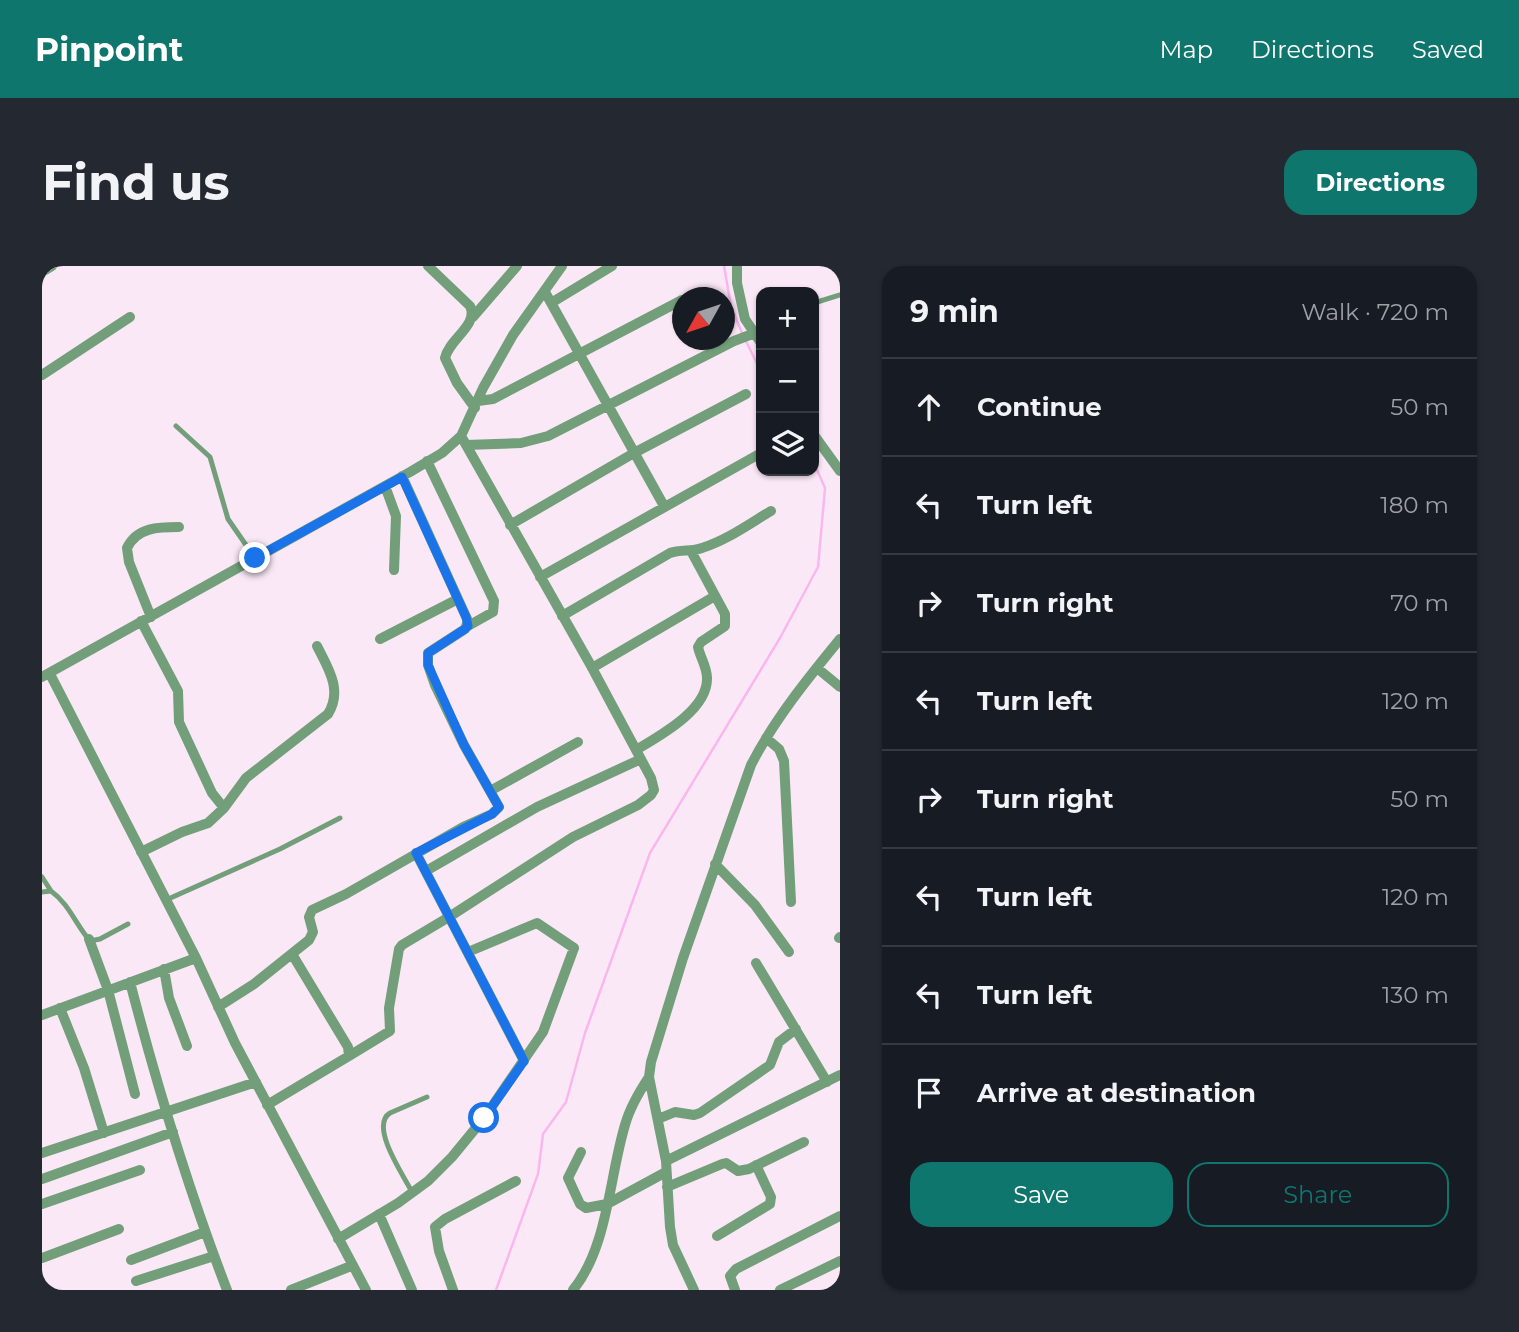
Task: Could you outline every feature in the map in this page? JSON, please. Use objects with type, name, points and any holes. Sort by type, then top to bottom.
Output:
[{"type":"street","points":[[42,272],[52,266]]},
{"type":"street","points":[[428,266],[470,306],[473,317]]},
{"type":"street","points":[[476,405],[457,383],[445,358],[450,345],[517,266]]},
{"type":"street","points":[[267,1105],[390,1031],[389,1008],[399,949],[402,945],[540,857],[646,799],[654,790],[654,784],[592,668],[464,441],[476,405],[513,335],[548,298],[562,266]]},
{"type":"street","points":[[548,298],[612,266]]},
{"type":"street","points":[[737,266],[737,284],[745,319],[756,333]]},
{"type":"street","points":[[548,298],[664,506]]},
{"type":"street","points":[[476,405],[672,305]]},
{"type":"street","points":[[42,375],[130,317]]},
{"type":"street","points":[[366,1290],[267,1105],[141,852],[46,676],[464,441],[506,445],[533,441],[563,430],[734,341],[756,337]]},
{"type":"street","points":[[510,524],[634,453],[746,394]]},
{"type":"street","points":[[819,442],[840,471]]},
{"type":"street","points":[[540,577],[756,456]]},
{"type":"street","points":[[218,1007],[254,985],[312,936],[309,917],[312,910],[497,811],[498,803],[464,745],[428,665],[428,653],[493,611],[494,601],[428,461]]},
{"type":"street","points":[[402,477],[468,626]]},
{"type":"street","points":[[384,486],[396,516],[394,570]]},
{"type":"street","points":[[562,615],[676,550],[691,551],[717,542],[771,511]]},
{"type":"street","points":[[180,527],[151,528],[132,538],[127,548],[129,562],[146,619],[178,691],[179,722],[212,793],[224,808]]},
{"type":"street","points":[[426,871],[537,807],[639,755],[681,721],[706,687],[707,673],[698,646],[721,630],[726,620],[691,551]]},
{"type":"street","points":[[592,668],[715,596]]},
{"type":"street","points":[[380,639],[458,599]]},
{"type":"street","points":[[573,1290],[590,1265],[625,1125],[633,1102],[649,1077],[659,1033],[747,776],[766,738],[840,639]]},
{"type":"street","points":[[141,852],[208,823],[224,808],[246,778],[321,721],[332,707],[335,692],[333,678],[317,646]]},
{"type":"street","points":[[817,668],[840,687]]},
{"type":"street","points":[[766,738],[779,750],[783,761],[791,902]]},
{"type":"street","points":[[490,791],[578,742]]},
{"type":"street","points":[[416,853],[524,1061]]},
{"type":"street","points":[[715,864],[748,897],[789,952]]},
{"type":"street","points":[[338,1239],[428,1181],[484,1118],[524,1061],[550,1017],[574,948],[537,923],[468,953]]},
{"type":"street","points":[[89,939],[108,990],[135,1094]]},
{"type":"street","points":[[292,954],[348,1047],[349,1056]]},
{"type":"street","points":[[42,1015],[196,958]]},
{"type":"street","points":[[755,963],[827,1082]]},
{"type":"street","points":[[164,970],[169,998],[187,1046]]},
{"type":"street","points":[[130,982],[166,1113],[227,1290]]},
{"type":"street","points":[[60,1008],[84,1068],[104,1133]]},
{"type":"street","points":[[658,1119],[675,1112],[694,1115],[700,1113],[770,1065],[779,1042],[796,1029]]},
{"type":"street","points":[[581,1152],[569,1173],[568,1183],[583,1207],[592,1209],[607,1204],[666,1167],[840,1075]]},
{"type":"street","points":[[649,1077],[666,1167],[673,1245],[694,1290]]},
{"type":"street","points":[[42,1153],[256,1082]]},
{"type":"street","points":[[42,1179],[173,1132]]},
{"type":"street","points":[[667,1187],[726,1163],[738,1171],[804,1142]]},
{"type":"street","points":[[717,1236],[770,1204],[771,1197],[756,1165]]},
{"type":"street","points":[[42,1204],[140,1170]]},
{"type":"street","points":[[453,1290],[439,1251],[435,1227],[516,1181]]},
{"type":"street","points":[[379,1214],[412,1290]]},
{"type":"street","points":[[735,1290],[730,1276],[736,1269],[840,1216]]},
{"type":"street","points":[[42,1258],[119,1228]]},
{"type":"street","points":[[131,1260],[205,1232]]},
{"type":"street","points":[[136,1281],[214,1256]]},
{"type":"street","points":[[780,1290],[840,1261]]},
{"type":"street","points":[[291,1290],[351,1266]]},
{"type":"lane","points":[[819,301],[840,295]]},
{"type":"lane","points":[[176,426],[210,457],[228,519],[255,558]]},
{"type":"lane","points":[[166,900],[280,849],[340,818]]},
{"type":"lane","points":[[42,877],[51,891],[75,916],[89,939],[95,941],[128,924]]},
{"type":"lane","points":[[42,892],[51,891]]},
{"type":"lane","points":[[412,1192],[386,1141],[382,1122],[390,1113],[427,1097]]},
{"type":"waterway","points":[[724,266],[731,306],[742,333]]},
{"type":"waterway","points":[[745,339],[756,362]]},
{"type":"waterway","points":[[496,1290],[538,1174],[543,1134],[566,1102],[585,1033],[650,853],[780,638],[818,567],[825,488],[819,474]]},
{"type":"route","points":[[255,558],[402,477],[468,621],[465,629],[428,653],[428,665],[464,745],[499,807],[492,814],[416,853],[524,1061],[484,1118]]}]
